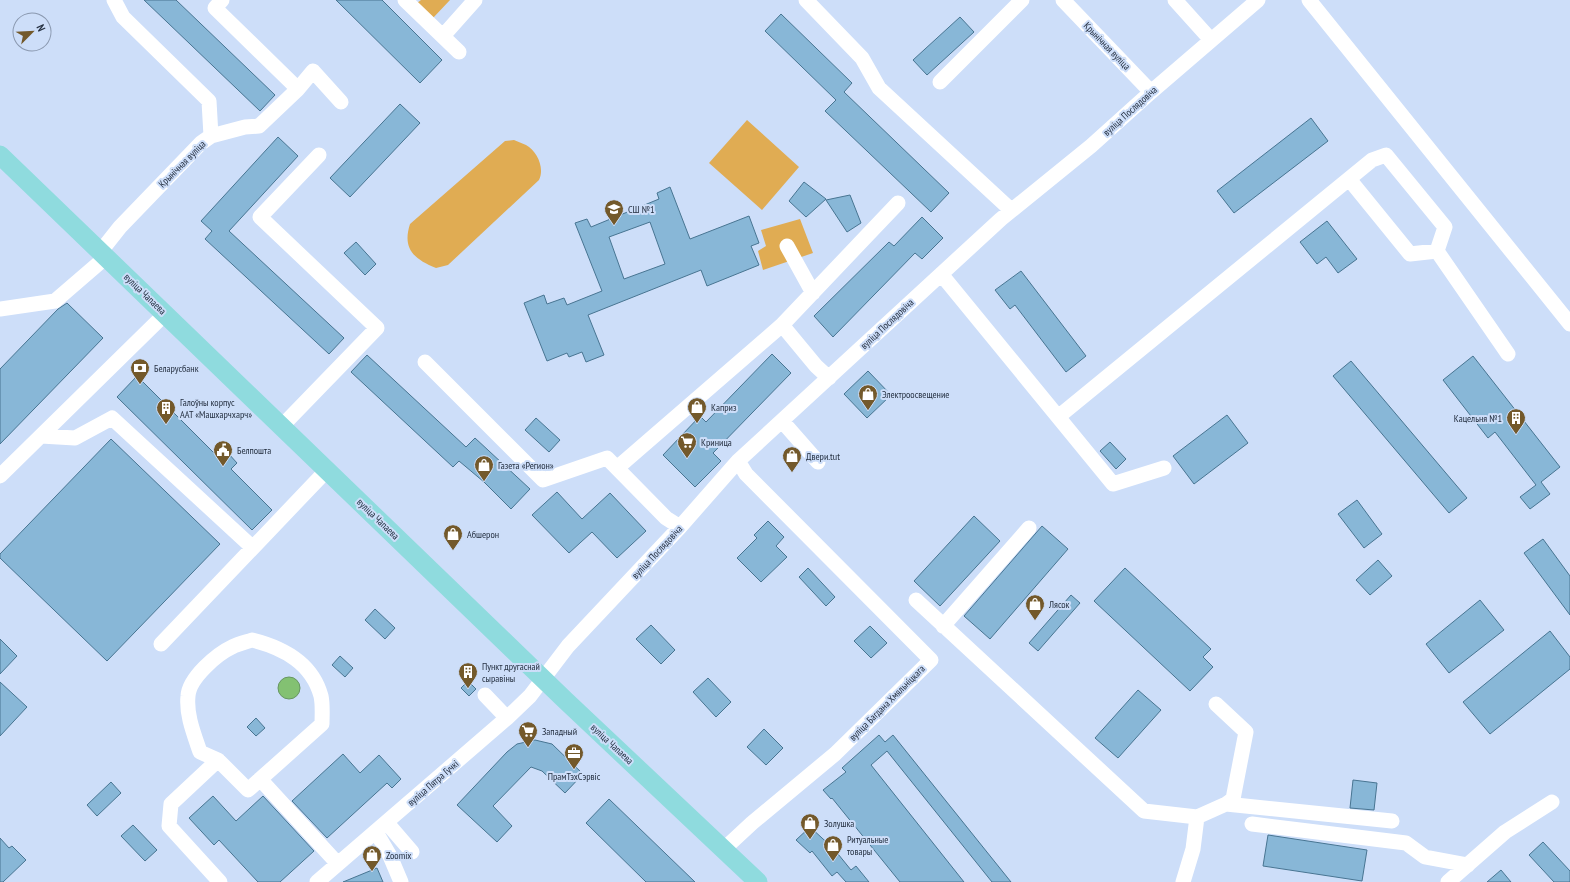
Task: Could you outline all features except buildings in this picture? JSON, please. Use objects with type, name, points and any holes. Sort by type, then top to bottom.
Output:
[{"type":"main road","name":"вуліца Чапаева","points":[[0,155],[543,678],[758,882]]},
{"type":"street","name":"Крынічная вуліца","points":[[0,309],[55,301],[104,254],[120,228],[201,143],[211,136],[209,101],[123,17],[114,0]]},
{"type":"street","points":[[405,0],[459,52]]},
{"type":"street","points":[[443,36],[475,0]]},
{"type":"street","points":[[806,0],[862,58],[878,88],[1011,210]]},
{"type":"street","points":[[940,82],[1022,0]]},
{"type":"street","name":"Крынічная вуліца","points":[[1063,0],[1151,92]]},
{"type":"street","points":[[1175,0],[1211,40]]},
{"type":"street","name":"вуліца Послядовіча","points":[[543,678],[568,646],[680,527],[738,461],[1011,210],[1091,146],[1258,0]]},
{"type":"street","points":[[1309,0],[1570,324]]},
{"type":"street","points":[[215,2],[298,89]]},
{"type":"street","points":[[211,136],[245,127],[259,126],[298,89],[313,71],[342,102]]},
{"type":"street","points":[[282,426],[377,328],[260,218],[320,155]]},
{"type":"street","points":[[1058,417],[1372,160],[1386,155],[1445,227],[1438,251]]},
{"type":"street","points":[[1349,179],[1410,254],[1438,251]]},
{"type":"street","points":[[617,468],[782,325],[898,203]]},
{"type":"street","points":[[787,246],[813,293]]},
{"type":"street","points":[[1438,251],[1508,354]]},
{"type":"street","points":[[941,274],[1112,484],[1164,468]]},
{"type":"street","points":[[0,476],[165,314]]},
{"type":"street","points":[[782,325],[816,366],[829,378]]},
{"type":"street","points":[[425,362],[543,480],[607,458],[666,518],[680,527]]},
{"type":"street","points":[[41,436],[75,438],[112,418],[252,547]]},
{"type":"street","points":[[782,421],[818,462]]},
{"type":"street","name":"вуліца Багдана Хмяльніцкага","points":[[724,849],[752,823],[835,754],[930,660],[746,474],[738,461]]},
{"type":"street","points":[[161,644],[327,470]]},
{"type":"street","points":[[943,626],[1028,528]]},
{"type":"street","points":[[916,600],[1144,811],[1197,817],[1226,804],[1233,799],[1246,732],[1216,704]]},
{"type":"street","points":[[252,640],[274,646],[294,658],[311,674],[321,697],[322,724],[248,790],[218,760],[200,752],[189,720],[188,694],[196,676],[214,659],[232,646],[252,640]]},
{"type":"street","name":"вуліца Пятра Гучкі","points":[[317,882],[507,718],[530,696],[543,678]]},
{"type":"street","points":[[485,695],[507,718]]},
{"type":"street","points":[[218,760],[170,804],[169,826],[220,882]]},
{"type":"street","points":[[260,779],[338,864]]},
{"type":"street","points":[[1448,882],[1505,832],[1552,802]]},
{"type":"street","points":[[1226,804],[1392,821]]},
{"type":"street","points":[[1183,882],[1193,849],[1197,817]]},
{"type":"street","points":[[1252,824],[1406,843],[1425,857],[1468,864]]},
{"type":"street","points":[[381,827],[412,852]]},
{"type":"street","points":[[381,827],[390,856],[401,882]]},
{"type":"shaded area","points":[[421,0],[450,0],[433,18],[417,3]]},
{"type":"shaded area","points":[[747,120],[799,167],[762,210],[709,163]]},
{"type":"shaded area","points":[[514,140],[526,145],[534,151],[539,160],[541,170],[539,180],[448,265],[436,268],[428,265],[416,257],[409,247],[408,233],[410,224],[505,141]]},
{"type":"shaded area","points":[[800,219],[813,253],[763,270],[758,251],[766,246],[761,230]]},
{"type":"shaded area","points":[[289,677],[297,680],[300,688],[297,696],[289,699],[281,696],[278,688],[281,680]]},
{"type":"place","name":"СШ №1","points":[[614,226]]},
{"type":"place","name":"Беларусбанк","points":[[140,385]]},
{"type":"place","name":"Электроосвещение","points":[[868,411]]},
{"type":"place","name":"Каприз","points":[[697,424]]},
{"type":"place","name":"Галоўны корпус ААТ «Машхарчхарч»","points":[[166,425]]},
{"type":"place","name":"Кацельня №1","points":[[1516,435]]},
{"type":"place","name":"Криница","points":[[687,459]]},
{"type":"place","name":"Белпошта","points":[[223,467]]},
{"type":"place","name":"Двери.tut","points":[[792,473]]},
{"type":"place","name":"Газета «Регион»","points":[[484,482]]},
{"type":"place","name":"Абшерон","points":[[453,551]]},
{"type":"place","name":"Лясок","points":[[1035,621]]},
{"type":"place","name":"Пункт другаснай сыравіны","points":[[468,689]]},
{"type":"place","name":"Западный","points":[[528,748]]},
{"type":"place","name":"ПрамТэхСэрвіс","points":[[574,770]]},
{"type":"place","name":"Золушка","points":[[810,840]]},
{"type":"place","name":"Ритуальные товары","points":[[833,862]]},
{"type":"place","name":"Zoomix","points":[[372,872]]}]
